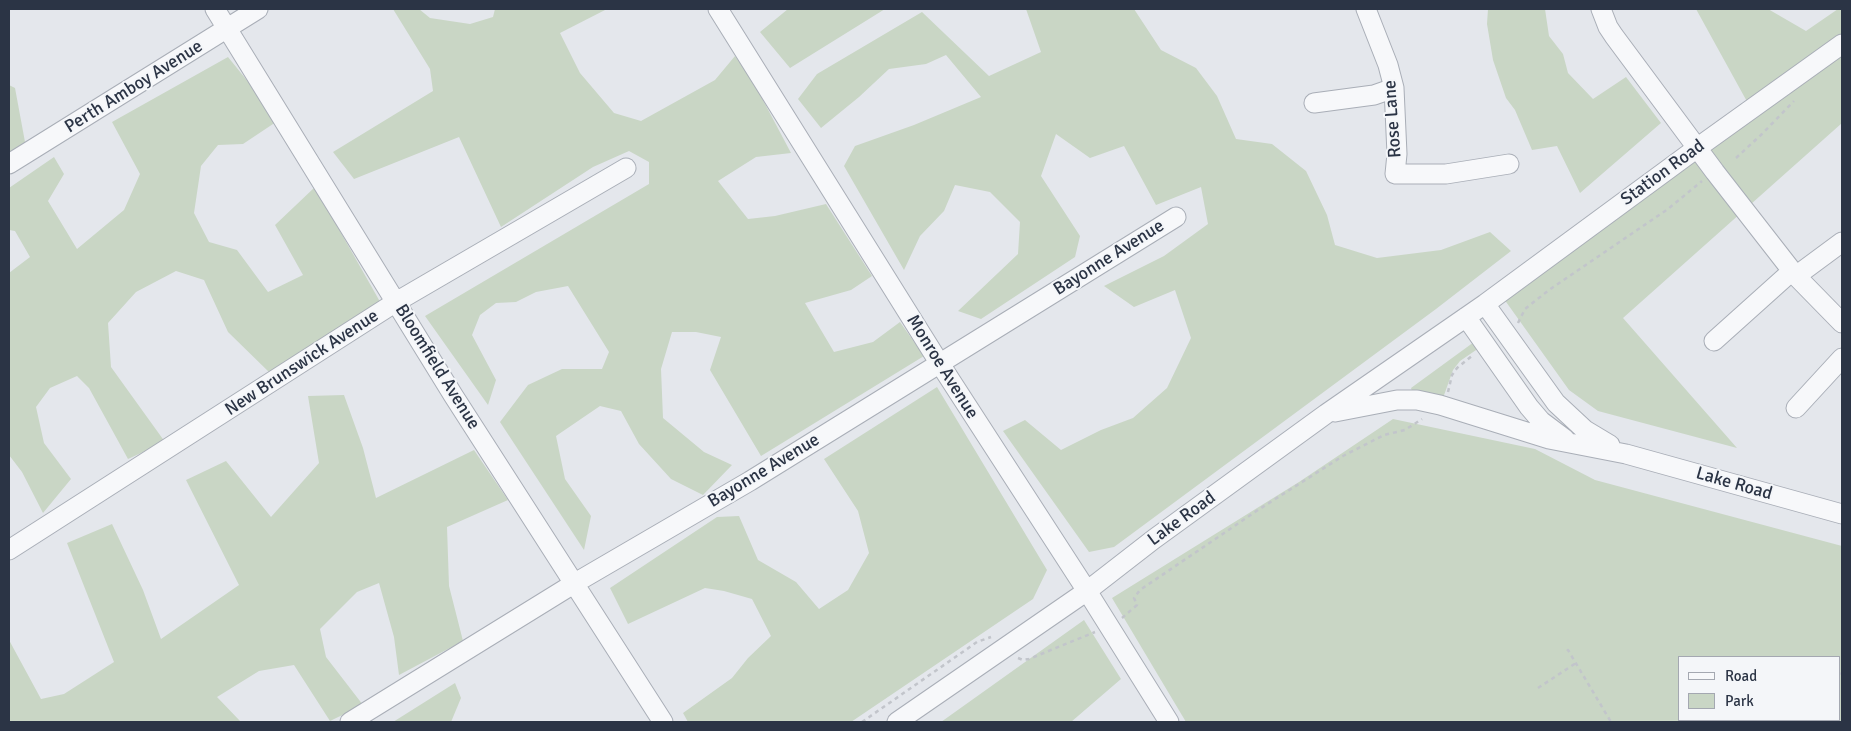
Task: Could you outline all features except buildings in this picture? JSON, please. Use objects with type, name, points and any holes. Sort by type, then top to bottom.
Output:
[{"type":"street","name":"Bloomfield Avenue","points":[[215,9],[453,395],[663,722]]},
{"type":"street","name":"Perth Amboy Avenue","points":[[9,164],[258,9]]},
{"type":"street","name":"Monroe Avenue","points":[[718,9],[940,364],[1087,590],[1169,722]]},
{"type":"street","name":"Rose Lane","points":[[1366,9],[1388,65],[1394,88],[1397,154],[1395,174],[1446,174],[1509,164]]},
{"type":"street","points":[[1601,9],[1611,32],[1697,148],[1794,273],[1842,323]]},
{"type":"street","name":"Station Road","points":[[1484,304],[1842,44]]},
{"type":"street","points":[[1314,103],[1374,96],[1394,88]]},
{"type":"street","name":"New Brunswick Avenue","points":[[9,550],[396,302],[626,168]]},
{"type":"street","name":"Bayonne Avenue","points":[[350,722],[575,583],[750,481],[1176,216]]},
{"type":"street","points":[[1714,341],[1794,273],[1842,242]]},
{"type":"street","name":"Lake Road","points":[[898,722],[1087,590],[1154,538],[1326,414],[1484,304],[1538,379],[1568,415],[1585,430],[1626,454]]},
{"type":"street","name":"Lake Road","points":[[1466,316],[1529,407],[1541,421],[1568,441],[1626,454],[1842,514]]},
{"type":"street","points":[[1796,408],[1842,358]]},
{"type":"street","points":[[1326,414],[1397,400],[1417,400],[1440,405],[1549,439],[1568,441]]},
{"type":"path","points":[[1736,158],[1798,97]]},
{"type":"path","points":[[1516,328],[1525,309],[1548,290],[1668,209],[1703,180]]},
{"type":"path","points":[[1446,399],[1452,375],[1466,359],[1474,354]]},
{"type":"path","points":[[1118,621],[1137,605],[1134,598],[1140,590],[1258,510],[1343,456],[1384,435],[1405,430],[1427,416]]},
{"type":"path","points":[[1013,654],[1023,660],[1029,659],[1098,631]]},
{"type":"path","points":[[862,722],[977,642],[989,637],[995,637]]},
{"type":"path","points":[[1567,651],[1611,722]]},
{"type":"path","points":[[1538,688],[1576,663]]},
{"type":"green space","points":[[393,9],[419,9],[430,18],[470,24],[493,17],[495,9],[607,9],[560,33],[580,73],[614,113],[641,121],[715,80],[735,56],[755,85],[791,153],[756,157],[718,181],[748,219],[775,216],[826,204],[872,276],[851,290],[805,303],[834,352],[873,342],[900,322],[924,356],[761,456],[710,370],[721,337],[696,332],[672,332],[661,369],[663,418],[704,452],[732,465],[703,495],[671,479],[639,444],[621,411],[600,406],[556,436],[565,479],[591,516],[584,550],[500,422],[528,385],[562,369],[602,369],[609,352],[568,286],[536,292],[516,302],[496,303],[480,315],[472,335],[496,380],[488,405],[425,316],[649,184],[649,162],[629,151],[593,167],[501,227],[459,137],[354,179],[333,152],[433,91],[430,69]]},
{"type":"green space","points":[[788,9],[885,9],[790,68],[760,32]]},
{"type":"green space","points":[[1026,9],[1134,9],[1161,50],[1196,68],[1217,96],[1236,139],[1272,144],[1306,171],[1327,215],[1335,245],[1377,258],[1441,250],[1490,232],[1511,251],[1436,309],[1114,547],[1089,552],[1003,431],[1025,420],[1061,450],[1101,430],[1133,418],[1167,388],[1191,338],[1175,290],[1134,307],[1104,286],[1164,256],[1208,224],[1201,187],[1156,205],[1124,146],[1090,158],[1056,134],[1041,176],[1080,236],[1075,257],[981,319],[958,311],[1018,254],[1020,222],[990,192],[955,185],[944,211],[920,236],[904,270],[844,166],[855,146],[914,125],[981,97],[946,55],[926,64],[889,69],[821,128],[798,99],[817,74],[922,12],[989,76],[1041,52]]},
{"type":"green space","points":[[1488,9],[1545,9],[1549,36],[1563,54],[1568,73],[1593,99],[1626,77],[1661,123],[1580,193],[1557,146],[1532,150],[1515,110],[1506,98],[1493,60],[1487,24]]},
{"type":"green space","points":[[1696,9],[1768,9],[1806,31],[1838,9],[1842,9],[1842,123],[1623,318],[1737,448],[1598,411],[1569,390],[1499,292],[1750,107]]},
{"type":"green space","points":[[228,57],[279,120],[243,144],[218,145],[201,166],[194,213],[209,242],[237,250],[268,292],[303,275],[275,225],[315,187],[383,307],[272,375],[228,332],[204,280],[176,271],[136,292],[108,323],[111,367],[165,442],[128,459],[89,388],[77,376],[50,388],[36,407],[44,443],[71,479],[43,513],[22,472],[9,455],[9,273],[30,257],[15,231],[9,230],[9,188],[54,157],[64,174],[48,201],[77,249],[124,210],[140,174],[112,122]]},
{"type":"green space","points":[[9,85],[15,88],[25,142],[9,153]]},
{"type":"green space","points":[[1474,342],[1479,348],[1460,361],[1453,370],[1443,398],[1412,391],[1411,388]]},
{"type":"green space","points":[[937,387],[1047,570],[1033,599],[851,722],[688,722],[683,713],[732,678],[748,658],[771,636],[752,599],[705,588],[628,624],[610,588],[717,517],[739,516],[758,560],[796,582],[819,609],[848,590],[869,553],[858,511],[824,459]]},
{"type":"green space","points":[[344,395],[363,448],[376,498],[474,450],[508,500],[447,527],[449,586],[463,641],[399,675],[394,637],[379,583],[357,592],[320,629],[326,657],[363,705],[330,721],[294,665],[259,671],[217,697],[241,722],[9,722],[9,640],[41,699],[64,694],[114,662],[67,543],[112,524],[143,590],[161,639],[239,585],[186,480],[226,461],[271,517],[319,463],[308,396]]},
{"type":"green space","points":[[1393,419],[1535,449],[1595,480],[1842,546],[1842,722],[1186,722],[1112,598],[1299,482]]},
{"type":"green space","points":[[1084,620],[1121,679],[1071,722],[941,722]]},
{"type":"green space","points":[[455,683],[461,698],[451,722],[393,722]]}]
